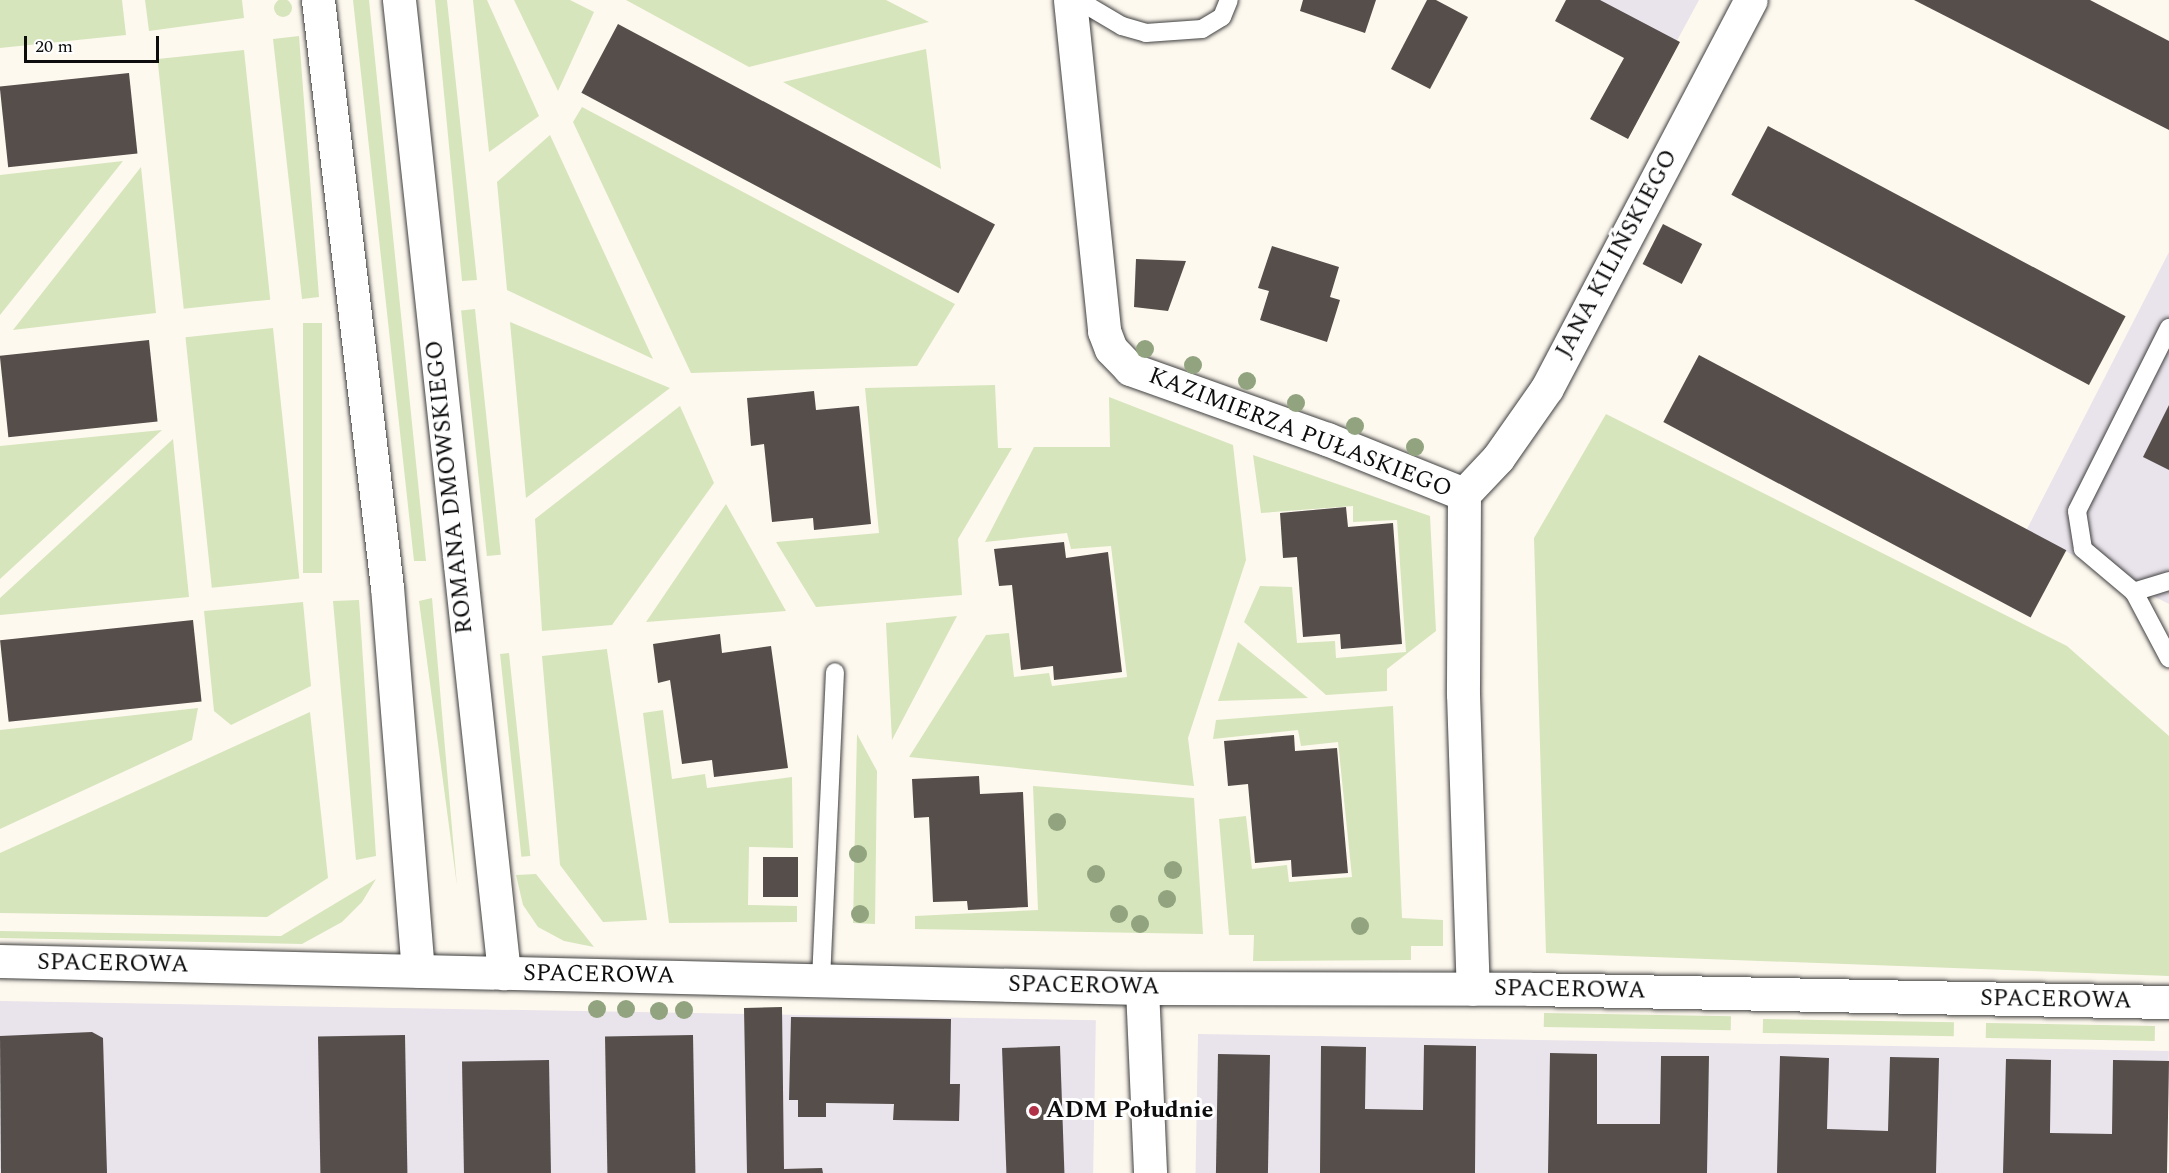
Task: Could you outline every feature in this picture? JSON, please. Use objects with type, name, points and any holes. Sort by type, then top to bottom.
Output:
[{"type":"street","points":[[318,0],[387,587],[418,971]]},
{"type":"street","name":"ROMANA DMOWSKIEGO","points":[[399,0],[504,973]]},
{"type":"street","name":"KAZIMIERZA PUŁASKIEGO","points":[[1070,0],[1104,331],[1111,349],[1130,369],[1327,439],[1464,494],[1463,694],[1473,989]]},
{"type":"street","name":"JANA KILIŃSKIEGO","points":[[1464,494],[1498,458],[1547,388],[1751,0]]},
{"type":"street","name":"SPACEROWA","points":[[0,961],[1142,988],[1473,989],[2169,1002]]},
{"type":"street","points":[[1142,988],[1150,1173]]},
{"type":"lane","points":[[1078,0],[1122,26],[1146,33],[1202,29],[1222,17],[1229,0]]},
{"type":"lane","points":[[2169,328],[2077,511],[2083,549],[2134,592],[2169,658]]},
{"type":"lane","points":[[2134,592],[2169,581]]},
{"type":"lane","points":[[821,980],[835,672]]},
{"type":"shaded area","points":[[1589,0],[1699,0],[1673,48]]},
{"type":"shaded area","points":[[2169,252],[2169,604],[2026,531]]},
{"type":"shaded area","points":[[0,1001],[1096,1020],[1093,1173],[0,1173]]},
{"type":"shaded area","points":[[1198,1034],[2169,1051],[2167,1173],[1196,1173]]},
{"type":"green space","points":[[279,-1],[287,-1],[292,4],[290,15],[279,17],[274,12],[274,4]]},
{"type":"green space","points":[[0,0],[122,0],[126,35],[0,48]]},
{"type":"green space","points":[[145,0],[242,0],[244,18],[149,31]]},
{"type":"green space","points":[[353,0],[369,0],[426,561],[414,561]]},
{"type":"green space","points":[[435,0],[447,0],[477,280],[462,281]]},
{"type":"green space","points":[[473,0],[487,0],[539,116],[489,152]]},
{"type":"green space","points":[[514,0],[570,0],[594,12],[558,91]]},
{"type":"green space","points":[[626,0],[886,0],[929,22],[749,67]]},
{"type":"green space","points":[[299,36],[319,297],[302,299],[273,39]]},
{"type":"green space","points":[[926,49],[941,169],[783,82]]},
{"type":"green space","points":[[244,50],[270,300],[184,309],[157,59]]},
{"type":"green space","points":[[582,107],[955,304],[917,366],[691,373],[573,122]]},
{"type":"green space","points":[[550,135],[653,359],[507,290],[497,182]]},
{"type":"green space","points":[[123,161],[0,315],[0,175]]},
{"type":"green space","points":[[141,167],[156,313],[13,330]]},
{"type":"green space","points":[[475,309],[501,555],[487,556],[461,310]]},
{"type":"green space","points":[[510,322],[670,388],[526,498]]},
{"type":"green space","points":[[303,323],[322,323],[322,573],[303,573]]},
{"type":"green space","points":[[273,328],[299,579],[212,588],[185,337]]},
{"type":"green space","points":[[995,385],[998,448],[1012,448],[958,539],[962,595],[816,607],[776,542],[879,533],[865,388]]},
{"type":"green space","points":[[1109,397],[1233,445],[1246,560],[1188,738],[1194,786],[909,757],[986,635],[1009,633],[1014,677],[1049,673],[1052,686],[1127,677],[1111,546],[1071,549],[1067,533],[985,542],[1034,447],[1110,447]]},
{"type":"green space","points":[[680,406],[714,483],[612,625],[542,631],[535,519]]},
{"type":"green space","points":[[1606,414],[2067,646],[2169,736],[2169,976],[1546,953],[1534,538]]},
{"type":"green space","points":[[162,430],[0,579],[0,446]]},
{"type":"green space","points":[[173,439],[189,597],[0,615],[0,598]]},
{"type":"green space","points":[[1253,455],[1430,516],[1436,631],[1387,669],[1387,691],[1326,695],[1244,622],[1260,586],[1292,587],[1297,643],[1335,641],[1336,658],[1406,652],[1397,520],[1353,522],[1353,506],[1261,513]]},
{"type":"green space","points":[[726,504],[786,611],[646,622]]},
{"type":"green space","points":[[432,598],[457,886],[419,601]]},
{"type":"green space","points":[[359,600],[376,856],[356,860],[333,601]]},
{"type":"green space","points":[[303,602],[311,686],[231,725],[214,711],[204,611]]},
{"type":"green space","points":[[957,616],[892,740],[892,741],[886,623]]},
{"type":"green space","points":[[1238,642],[1308,698],[1218,701]]},
{"type":"green space","points":[[607,649],[647,920],[603,922],[560,865],[542,656]]},
{"type":"green space","points":[[509,653],[530,856],[521,857],[500,654]]},
{"type":"green space","points":[[1393,706],[1402,918],[1443,920],[1443,946],[1411,946],[1411,960],[1253,961],[1254,935],[1229,935],[1219,819],[1246,816],[1252,869],[1287,865],[1289,882],[1352,877],[1338,742],[1301,746],[1298,730],[1213,739],[1216,720]]},
{"type":"green space","points":[[198,708],[192,740],[0,829],[0,730]]},
{"type":"green space","points":[[663,710],[672,779],[705,774],[707,788],[792,777],[793,848],[749,847],[748,905],[797,906],[797,922],[669,923],[643,713]]},
{"type":"green space","points":[[310,712],[328,878],[267,917],[0,913],[0,853]]},
{"type":"green space","points":[[857,734],[877,771],[875,924],[853,923]]},
{"type":"green space","points":[[1033,786],[1194,798],[1203,934],[915,929],[915,916],[1038,910]]},
{"type":"green space","points":[[536,874],[594,947],[564,941],[538,927],[523,905],[516,875]]},
{"type":"green space","points":[[376,879],[362,902],[342,922],[302,944],[0,938],[0,931],[281,936]]},
{"type":"green space","points":[[1544,1013],[1731,1016],[1731,1030],[1544,1027]]},
{"type":"green space","points":[[1763,1019],[1954,1022],[1954,1036],[1763,1033]]},
{"type":"green space","points":[[1986,1023],[2155,1026],[2155,1041],[1986,1038]]},
{"type":"building","points":[[1303,0],[1376,0],[1365,33],[1300,11]]},
{"type":"building","points":[[1427,0],[1436,0],[1468,17],[1430,89],[1391,69]]},
{"type":"building","points":[[1566,0],[1600,0],[1680,42],[1628,139],[1590,119],[1624,58],[1555,21]]},
{"type":"building","points":[[1914,0],[2090,0],[2169,41],[2169,130]]},
{"type":"building","points":[[618,24],[995,224],[958,293],[581,93]]},
{"type":"building","points":[[129,73],[137,154],[8,167],[0,87]]},
{"type":"building","points":[[1768,126],[2126,316],[2089,385],[1731,195]]},
{"type":"building","points":[[1663,224],[1702,244],[1682,284],[1643,264]]},
{"type":"building","points":[[1272,246],[1339,267],[1330,297],[1340,300],[1327,342],[1260,320],[1269,291],[1258,288]]},
{"type":"building","points":[[1136,259],[1186,261],[1168,311],[1134,307]]},
{"type":"building","points":[[149,340],[158,422],[8,437],[0,356]]},
{"type":"building","points":[[1699,355],[2066,550],[2031,617],[1663,422]]},
{"type":"building","points":[[814,391],[816,410],[859,406],[871,524],[814,530],[813,518],[772,522],[764,444],[751,446],[747,398]]},
{"type":"building","points":[[2169,405],[2169,470],[2143,457]]},
{"type":"building","points":[[1346,507],[1348,527],[1393,523],[1402,644],[1341,649],[1340,634],[1303,637],[1297,557],[1283,558],[1280,513]]},
{"type":"building","points":[[1064,542],[1066,558],[1108,552],[1122,672],[1054,680],[1053,666],[1021,670],[1012,585],[999,586],[994,549]]},
{"type":"building","points":[[193,620],[202,702],[9,722],[0,640]]},
{"type":"building","points":[[720,634],[722,653],[771,646],[788,768],[714,777],[712,760],[682,764],[670,680],[658,683],[653,644]]},
{"type":"building","points":[[1294,735],[1295,751],[1337,748],[1348,873],[1292,877],[1291,860],[1255,863],[1248,784],[1228,786],[1224,741]]},
{"type":"building","points":[[979,776],[980,794],[1023,792],[1028,907],[968,910],[967,901],[933,902],[929,817],[914,818],[912,779]]},
{"type":"building","points":[[763,857],[798,857],[798,897],[763,897]]},
{"type":"building","points":[[782,1007],[784,1169],[822,1168],[823,1173],[747,1173],[744,1008]]},
{"type":"building","points":[[791,1017],[951,1019],[950,1084],[960,1084],[959,1121],[893,1120],[894,1104],[826,1103],[826,1117],[798,1117],[798,1100],[789,1100]]},
{"type":"building","points":[[92,1032],[103,1038],[107,1173],[1,1173],[0,1036]]},
{"type":"building","points":[[405,1035],[407,1173],[320,1173],[318,1037]]},
{"type":"building","points":[[693,1035],[695,1173],[607,1173],[605,1037]]},
{"type":"building","points":[[1424,1045],[1476,1046],[1475,1173],[1320,1173],[1321,1046],[1366,1047],[1365,1109],[1423,1110]]},
{"type":"building","name":"ADM Południe","points":[[1060,1046],[1064,1173],[1006,1173],[1002,1048]]},
{"type":"building","points":[[1550,1053],[1597,1054],[1597,1124],[1660,1124],[1661,1056],[1709,1056],[1707,1173],[1548,1173]]},
{"type":"building","points":[[1218,1054],[1270,1055],[1268,1173],[1216,1173]]},
{"type":"building","points":[[1780,1056],[1829,1058],[1827,1129],[1888,1131],[1890,1057],[1939,1058],[1936,1173],[1777,1173]]},
{"type":"building","points":[[2006,1059],[2051,1060],[2050,1133],[2112,1134],[2113,1060],[2169,1061],[2167,1173],[2003,1173]]},
{"type":"building","points":[[549,1060],[551,1173],[464,1173],[462,1062]]},
{"type":"place","name":"ADM Południe","points":[[1034,1111]]}]
